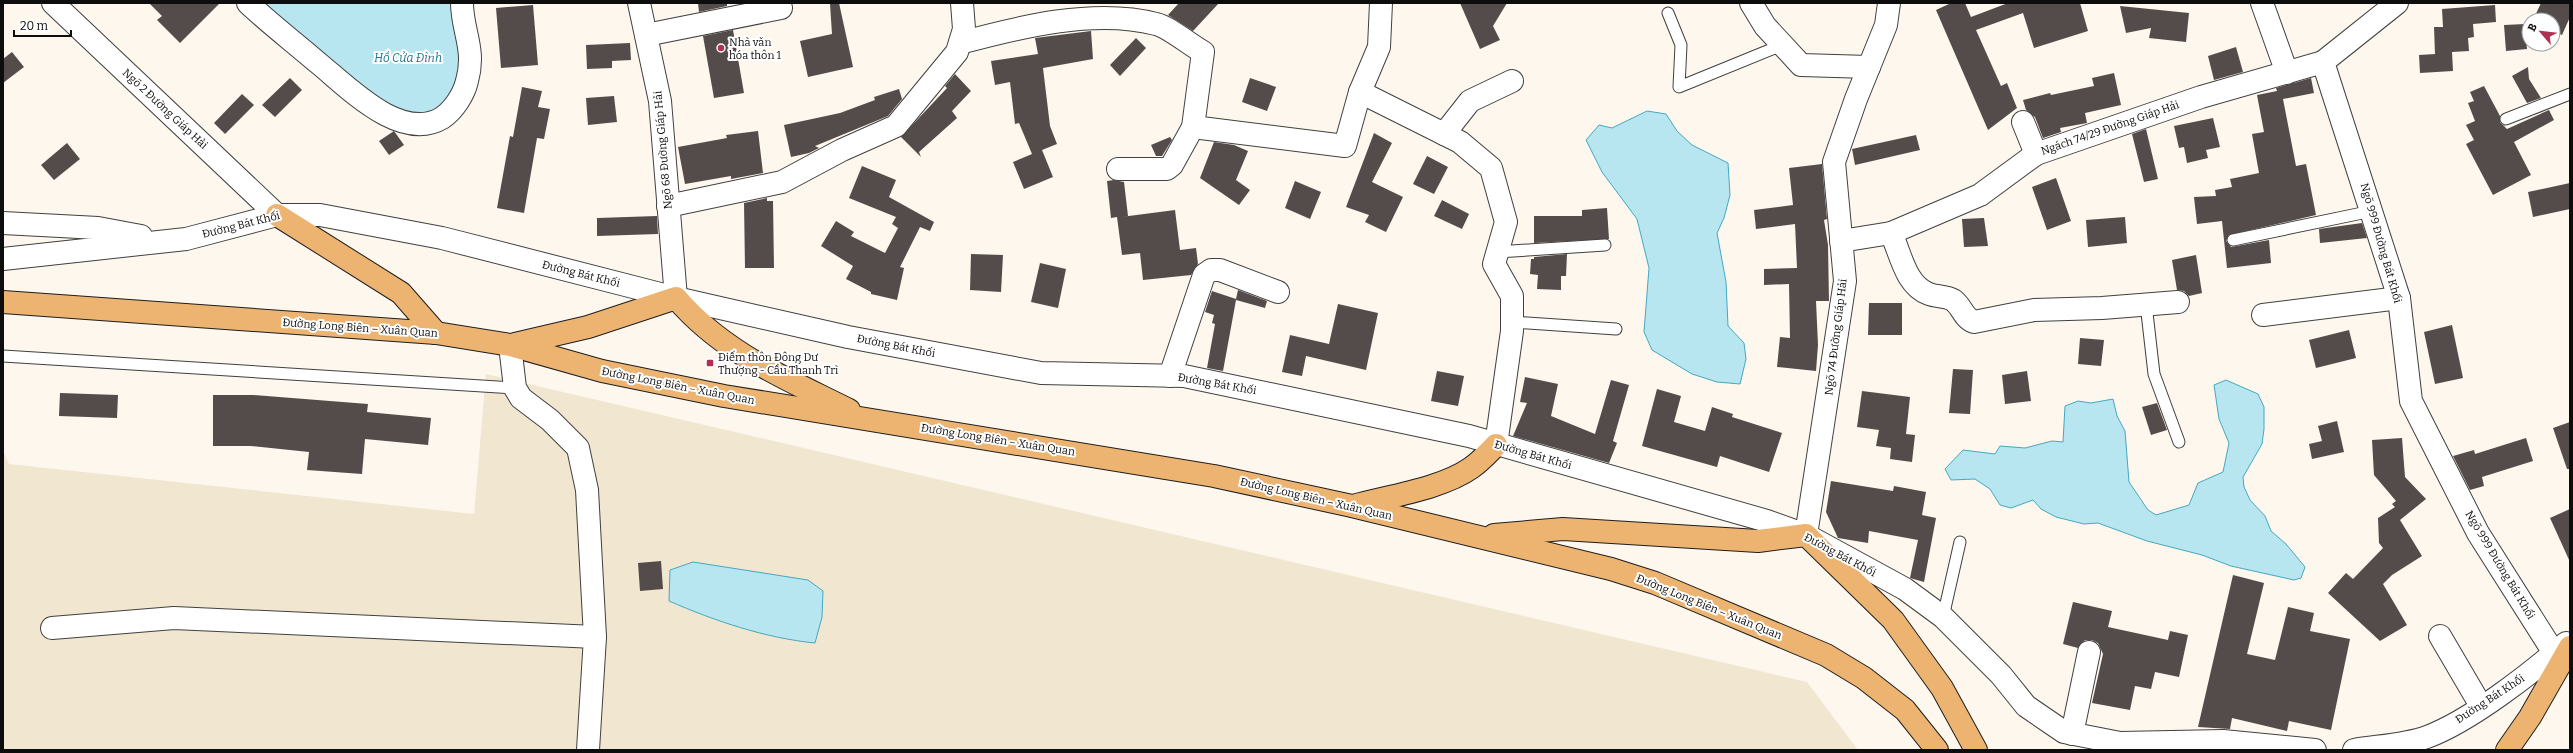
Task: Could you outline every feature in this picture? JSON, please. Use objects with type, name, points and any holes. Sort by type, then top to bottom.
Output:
[{"type":"main road","points":[[277,215],[401,293],[436,334]]},
{"type":"main road","points":[[510,345],[588,327],[676,298],[710,334],[745,358],[871,421]]},
{"type":"main road","name":"Đường Long Biên – Xuân Quan","points":[[3,302],[436,334],[510,345],[602,371],[724,396],[1199,473],[1352,506],[1611,569],[1655,583],[1826,655],[1864,678],[1905,710],[1937,750]]},
{"type":"main road","points":[[1352,506],[1433,484],[1458,474],[1481,460],[1496,445]]},
{"type":"main road","points":[[1476,537],[1563,529],[1758,541],[1806,535],[1893,620],[1942,688],[1976,750]]},
{"type":"main road","points":[[2506,750],[2530,717],[2565,647]]},
{"type":"street","name":"Ngõ 2 Đường Giáp Hải","points":[[53,3],[277,215]]},
{"type":"street","points":[[248,3],[371,106],[400,120],[426,124],[436,121],[448,114],[459,100],[467,82],[471,64],[470,45],[462,3]]},
{"type":"street","name":"Ngõ 68 Đường Giáp Hải","points":[[639,3],[660,101],[676,298]]},
{"type":"street","points":[[668,206],[782,182],[842,150],[896,126],[957,52],[964,29],[962,3]]},
{"type":"street","points":[[1193,127],[1345,146],[1360,92],[1379,47],[1381,3]]},
{"type":"street","points":[[1751,3],[1765,26],[1801,65],[1869,67]]},
{"type":"street","name":"Ngõ 74 Đường Giáp Hải","points":[[1806,535],[1844,281],[1834,162],[1886,25],[1889,3]]},
{"type":"street","points":[[2262,3],[2287,73]]},
{"type":"street","points":[[2323,62],[2397,3]]},
{"type":"street","points":[[646,35],[781,8]]},
{"type":"street","points":[[960,43],[1018,27],[1103,18],[1157,24],[1203,52],[1193,127],[1172,165],[1167,169],[1118,169]]},
{"type":"street","name":"Ngách 74/29 Đường Giáp Hải","points":[[1841,241],[1891,233],[1980,195],[2036,154],[2201,97],[2323,62]]},
{"type":"street","name":"Ngõ 999 Đường Bát Khối","points":[[2323,62],[2399,298],[2411,401],[2478,533],[2565,647]]},
{"type":"street","points":[[1444,134],[1470,100],[1512,81]]},
{"type":"street","points":[[1360,92],[1460,142],[1490,168],[1506,222],[1494,264],[1512,296],[1512,322],[1496,445]]},
{"type":"street","points":[[2023,122],[2036,154]]},
{"type":"street","name":"Đường Bát Khối","points":[[3,259],[162,240],[186,239],[277,215],[320,216],[442,238],[676,298],[848,337],[1041,373],[1184,376],[1469,436],[1496,445],[1767,521],[1806,535],[1905,589],[1943,617],[2001,675],[2026,706],[2064,732],[2120,743],[2223,741],[2314,750]]},
{"type":"street","points":[[3,223],[98,228],[162,240]]},
{"type":"street","points":[[1891,233],[1904,267],[1915,284],[1930,294],[1953,300],[1969,320],[1974,322],[2040,310],[2178,302]]},
{"type":"street","points":[[1170,376],[1204,275],[1211,270],[1220,270],[1278,292]]},
{"type":"street","points":[[2263,315],[2399,298]]},
{"type":"street","points":[[510,345],[516,388],[521,398],[550,420],[578,448],[587,490],[595,637],[588,750]]},
{"type":"street","points":[[52,628],[174,618],[595,637]]},
{"type":"street","points":[[2440,636],[2481,706]]},
{"type":"street","name":"Đường Bát Khối","points":[[2354,750],[2426,737],[2465,717],[2565,647]]},
{"type":"street","points":[[2072,734],[2089,652]]},
{"type":"lane","points":[[1668,13],[1681,45],[1680,87],[1782,44]]},
{"type":"lane","points":[[2506,119],[2570,94]]},
{"type":"lane","points":[[2233,240],[2372,211]]},
{"type":"lane","points":[[1497,252],[1605,245]]},
{"type":"lane","points":[[2146,304],[2154,374],[2179,442]]},
{"type":"lane","points":[[1512,322],[1616,329]]},
{"type":"lane","points":[[3,356],[516,388]]},
{"type":"lane","points":[[1943,617],[1960,542]]},
{"type":"shaded area","points":[[486,374],[1807,682],[1858,750],[3,750],[3,451],[9,464],[474,514]]},
{"type":"water","name":"Hồ Cửa Đình","points":[[258,3],[454,3],[463,72],[446,107],[420,116],[386,108]]},
{"type":"water","points":[[1647,111],[1666,114],[1677,131],[1692,145],[1728,163],[1730,195],[1724,218],[1717,233],[1726,282],[1728,326],[1744,343],[1746,359],[1740,384],[1717,382],[1692,374],[1652,350],[1644,332],[1649,268],[1637,219],[1602,172],[1586,140],[1599,125],[1612,128]]},
{"type":"water","points":[[2226,380],[2258,394],[2264,407],[2262,444],[2243,477],[2244,487],[2250,500],[2265,516],[2271,531],[2286,544],[2305,567],[2301,578],[2294,580],[2231,566],[2202,555],[2147,541],[2098,523],[2084,524],[2056,517],[2041,509],[2033,500],[2011,508],[2000,505],[1990,489],[1975,479],[1951,480],[1945,469],[1963,450],[1995,454],[2000,446],[2025,448],[2052,441],[2063,442],[2065,406],[2078,401],[2091,403],[2113,399],[2117,416],[2125,431],[2129,482],[2148,510],[2156,515],[2189,505],[2198,483],[2223,472],[2229,443],[2219,419],[2214,385]]},
{"type":"water","points":[[693,562],[808,580],[823,591],[822,617],[815,643],[796,641],[740,628],[669,601],[670,570]]},
{"type":"building","points":[[149,3],[220,3],[180,43],[157,20],[162,16]]},
{"type":"building","points":[[698,3],[727,3],[727,6],[699,12]]},
{"type":"building","points":[[839,3],[853,67],[808,77],[800,41],[832,34],[830,4]]},
{"type":"building","points":[[1179,3],[1219,3],[1193,31],[1168,15]]},
{"type":"building","points":[[1460,3],[1507,3],[1493,26],[1500,40],[1480,49]]},
{"type":"building","points":[[1951,3],[1965,3],[1971,17],[2008,3],[2080,3],[2088,31],[2034,48],[2023,13],[1976,30],[2001,86],[2007,83],[2017,108],[1988,130],[1936,10]]},
{"type":"building","points":[[2541,3],[2570,3],[2570,17],[2562,35],[2561,12],[2537,12]]},
{"type":"building","points":[[533,5],[538,65],[501,68],[496,8]]},
{"type":"building","points":[[2495,5],[2496,22],[2473,24],[2474,37],[2468,38],[2469,51],[2452,52],[2453,71],[2420,73],[2419,55],[2435,54],[2434,27],[2443,27],[2442,9]]},
{"type":"building","points":[[2120,6],[2189,13],[2186,42],[2149,38],[2151,28],[2126,33]]},
{"type":"building","points":[[2521,24],[2521,50],[2506,51],[2504,25]]},
{"type":"building","name":"Nhà văn hóa thôn 1","points":[[733,30],[744,93],[714,98],[703,36]]},
{"type":"building","points":[[1091,31],[1093,59],[1043,68],[1050,126],[1057,144],[1042,150],[1053,177],[1024,189],[1013,162],[1032,154],[1019,123],[1015,124],[1010,82],[995,85],[991,61],[1038,54],[1035,38]]},
{"type":"building","points":[[1136,38],[1146,48],[1120,76],[1110,65]]},
{"type":"building","points":[[630,43],[631,60],[612,61],[612,68],[587,69],[586,45]]},
{"type":"building","points":[[2236,47],[2243,72],[2214,80],[2208,56]]},
{"type":"building","points":[[12,52],[24,67],[3,83],[3,59]]},
{"type":"building","points":[[2528,67],[2529,79],[2541,98],[2527,103],[2512,76]]},
{"type":"building","points":[[2114,73],[2121,105],[2085,113],[2087,123],[2060,128],[2061,132],[2043,138],[2035,117],[2026,110],[2023,100],[2050,93],[2051,95],[2094,86],[2092,78]]},
{"type":"building","points":[[955,74],[971,91],[952,111],[957,118],[919,152],[921,157],[901,137],[947,88],[945,86]]},
{"type":"building","points":[[290,78],[302,90],[275,117],[262,105]]},
{"type":"building","points":[[1250,78],[1276,87],[1267,111],[1242,102]]},
{"type":"building","points":[[2311,78],[2314,93],[2283,99],[2296,166],[2306,164],[2316,215],[2229,235],[2226,241],[2231,247],[2269,240],[2271,263],[2227,268],[2222,221],[2197,224],[2194,197],[2216,196],[2215,190],[2232,187],[2230,179],[2259,173],[2252,134],[2264,132],[2257,95],[2277,91],[2276,88]]},
{"type":"building","points":[[2484,86],[2500,116],[2500,122],[2507,129],[2549,110],[2554,120],[2514,142],[2531,175],[2493,195],[2466,144],[2474,140],[2466,125],[2475,121],[2468,103],[2474,101],[2470,92]]},
{"type":"building","points":[[522,87],[542,91],[538,107],[550,109],[544,139],[537,138],[524,213],[497,208],[510,136],[513,137]]},
{"type":"building","points":[[899,89],[902,99],[888,116],[815,146],[819,148],[809,153],[791,157],[784,125],[840,113],[875,100],[874,97]]},
{"type":"building","points":[[242,94],[254,105],[225,134],[214,123]]},
{"type":"building","points":[[614,96],[617,122],[588,125],[586,98]]},
{"type":"building","points":[[2213,118],[2220,147],[2206,150],[2208,158],[2187,163],[2184,147],[2179,148],[2174,126]]},
{"type":"building","points":[[2146,129],[2158,179],[2144,182],[2132,134]]},
{"type":"building","points":[[394,131],[404,145],[389,155],[379,141]]},
{"type":"building","points":[[758,131],[763,173],[731,179],[731,176],[685,184],[678,147],[727,138],[726,135]]},
{"type":"building","points":[[1374,133],[1392,143],[1372,182],[1403,197],[1386,232],[1365,222],[1369,215],[1346,207]]},
{"type":"building","points":[[1916,135],[1920,150],[1855,165],[1852,149]]},
{"type":"building","points":[[1170,137],[1172,140],[1162,156],[1156,156],[1151,145]]},
{"type":"building","points":[[1214,142],[1234,145],[1248,151],[1236,180],[1250,190],[1239,205],[1200,178]]},
{"type":"building","points":[[67,143],[80,159],[54,180],[41,165]]},
{"type":"building","points":[[1427,156],[1448,167],[1434,194],[1413,184]]},
{"type":"building","points":[[1822,164],[1827,219],[1824,220],[1828,245],[1829,301],[1816,301],[1818,345],[1816,371],[1777,367],[1780,337],[1790,338],[1789,284],[1764,285],[1764,269],[1797,268],[1795,224],[1756,229],[1754,210],[1793,205],[1789,168]]},
{"type":"building","points":[[862,166],[896,180],[889,197],[934,222],[930,231],[920,227],[900,267],[904,268],[897,300],[871,294],[871,292],[846,279],[853,266],[821,246],[836,221],[854,232],[851,236],[885,253],[898,228],[892,224],[896,217],[849,198]]},
{"type":"building","points":[[2056,178],[2071,221],[2047,230],[2032,187]]},
{"type":"building","points":[[1114,180],[1124,182],[1128,216],[1121,217],[1175,210],[1180,250],[1196,248],[1198,264],[1191,275],[1143,280],[1140,253],[1122,255],[1117,217],[1111,218],[1107,181]]},
{"type":"building","points":[[1295,181],[1321,192],[1310,219],[1285,208]]},
{"type":"building","points":[[2570,183],[2570,209],[2533,217],[2528,192]]},
{"type":"building","points":[[767,198],[767,201],[773,201],[774,268],[745,268],[744,203]]},
{"type":"building","points":[[1442,200],[1469,214],[1462,229],[1434,216]]},
{"type":"building","points":[[1607,208],[1609,239],[1534,243],[1534,216],[1582,216],[1582,210]]},
{"type":"building","points":[[657,216],[658,234],[597,236],[597,218]]},
{"type":"building","points":[[2125,217],[2127,243],[2088,247],[2086,220]]},
{"type":"building","points":[[1984,218],[1988,246],[1964,247],[1962,219]]},
{"type":"building","points":[[2362,223],[2367,238],[2320,243],[2319,229]]},
{"type":"building","points":[[971,254],[1003,255],[1001,292],[970,290]]},
{"type":"building","points":[[1567,254],[1566,276],[1561,276],[1561,290],[1537,289],[1538,275],[1530,274],[1531,259],[1534,259],[1534,257]]},
{"type":"building","points":[[2196,255],[2202,293],[2189,296],[2184,291],[2177,290],[2172,260]]},
{"type":"building","points":[[1040,263],[1066,269],[1058,308],[1031,302]]},
{"type":"building","points":[[1238,290],[1267,301],[1265,308],[1236,300],[1223,371],[1207,368],[1215,324],[1212,323],[1214,315],[1205,312],[1212,291],[1236,299]]},
{"type":"building","points":[[1869,303],[1902,303],[1902,335],[1868,335]]},
{"type":"building","points":[[1338,304],[1378,313],[1366,370],[1306,356],[1302,376],[1282,372],[1290,335],[1329,344]]},
{"type":"building","points":[[2452,325],[2463,378],[2435,384],[2424,332]]},
{"type":"building","points":[[2349,330],[2356,358],[2316,368],[2309,340]]},
{"type":"building","points":[[2080,338],[2104,340],[2101,366],[2078,364]]},
{"type":"building","points":[[1953,369],[1973,370],[1970,414],[1949,413]]},
{"type":"building","points":[[1437,371],[1464,376],[1458,406],[1431,401]]},
{"type":"building","points":[[2027,371],[2031,401],[2005,404],[2002,375]]},
{"type":"building","points":[[1525,377],[1558,384],[1551,416],[1595,434],[1611,380],[1629,385],[1613,441],[1617,443],[1609,463],[1513,436],[1527,403],[1520,402]]},
{"type":"building","points":[[1657,389],[1681,396],[1674,422],[1705,431],[1712,407],[1733,414],[1732,417],[1782,433],[1769,472],[1720,456],[1717,467],[1642,446]]},
{"type":"building","points":[[1862,391],[1910,397],[1906,434],[1915,435],[1912,462],[1890,459],[1891,448],[1876,446],[1879,430],[1857,427]]},
{"type":"building","points":[[60,393],[118,395],[117,418],[59,416]]},
{"type":"building","points":[[213,395],[253,395],[368,404],[367,412],[431,418],[428,445],[365,439],[362,474],[307,470],[309,452],[251,446],[213,446]]},
{"type":"building","points":[[2157,403],[2167,430],[2151,435],[2142,407]]},
{"type":"building","points":[[2337,421],[2344,452],[2312,459],[2309,444],[2322,441],[2318,426]]},
{"type":"building","points":[[2570,422],[2570,469],[2567,469],[2553,428]]},
{"type":"building","points":[[2402,438],[2405,477],[2426,499],[2400,520],[2422,556],[2392,575],[2383,584],[2407,625],[2380,641],[2328,593],[2346,573],[2353,579],[2383,548],[2379,543],[2378,518],[2395,507],[2392,504],[2396,501],[2374,475],[2372,440]]},
{"type":"building","points":[[2526,438],[2533,461],[2482,477],[2484,486],[2470,490],[2453,456],[2474,450],[2475,454]]},
{"type":"building","points":[[1831,481],[1893,491],[1894,486],[1926,492],[1922,515],[1936,518],[1924,582],[1910,578],[1918,540],[1869,531],[1868,543],[1838,538],[1826,512]]},
{"type":"building","points":[[2570,509],[2570,562],[2550,518]]},
{"type":"building","points":[[661,561],[663,589],[640,591],[638,563]]},
{"type":"building","points":[[2233,575],[2264,583],[2247,654],[2275,660],[2288,607],[2314,613],[2310,631],[2350,639],[2331,730],[2289,721],[2287,731],[2232,718],[2230,729],[2198,727]]},
{"type":"building","points":[[2073,602],[2112,611],[2108,627],[2168,640],[2170,631],[2188,635],[2179,677],[2155,672],[2151,689],[2135,686],[2130,710],[2092,703],[2103,654],[2098,643],[2092,640],[2085,640],[2078,648],[2063,644]]},
{"type":"place","name":"Nhà văn hóa thôn 1","points":[[721,48]]},
{"type":"place","name":"Điếm thôn Đông Dư Thượng - Cầu Thanh Trì","points":[[710,363]]}]
